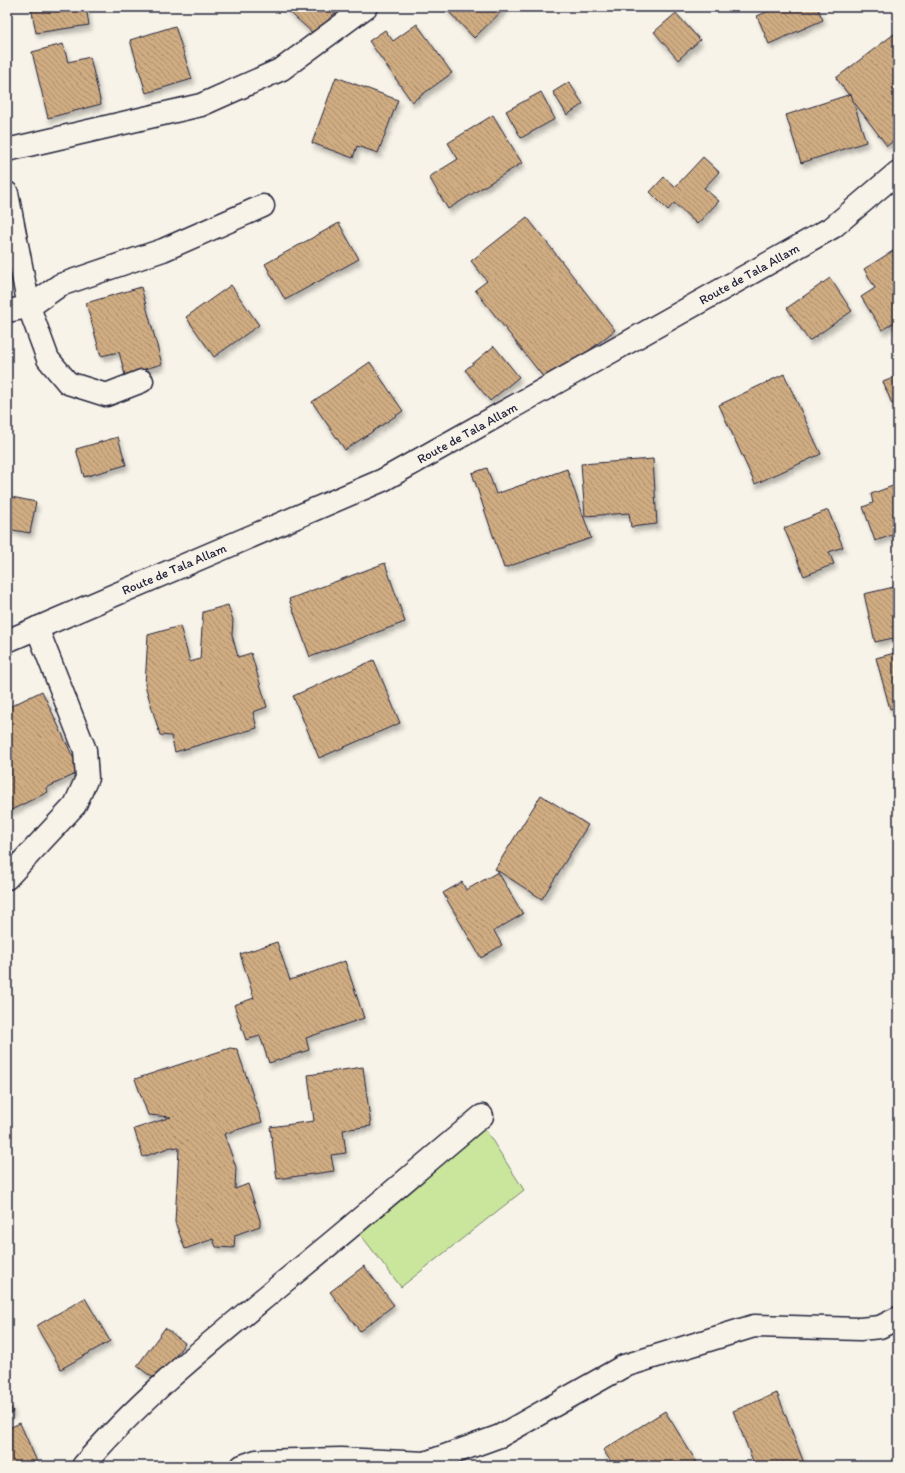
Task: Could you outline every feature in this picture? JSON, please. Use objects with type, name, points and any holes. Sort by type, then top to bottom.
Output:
[{"type":"street","points":[[7,150],[201,105],[282,69],[366,7]]},
{"type":"street","name":"Route de Tala Allam","points":[[7,641],[383,480],[833,227],[898,172]]},
{"type":"street","points":[[7,193],[29,307],[48,359],[68,383],[106,395],[142,381]]},
{"type":"street","points":[[7,311],[29,307],[60,286],[163,250],[263,206]]},
{"type":"street","points":[[7,878],[75,805],[87,778],[86,750],[37,628]]},
{"type":"street","points":[[83,1466],[105,1439],[161,1384],[332,1243],[482,1116]]},
{"type":"street","points":[[242,1466],[256,1461],[341,1459],[425,1463],[500,1436],[624,1366],[754,1326],[860,1329],[880,1327],[898,1318]]},
{"type":"green space","points":[[483,1126],[524,1190],[401,1287],[353,1225]]},
{"type":"building","points":[[31,7],[86,7],[89,25],[36,33]]},
{"type":"building","points":[[284,7],[340,7],[315,35]]},
{"type":"building","points":[[444,7],[506,7],[474,38]]},
{"type":"building","points":[[778,7],[817,7],[823,20],[769,44],[757,16]]},
{"type":"building","points":[[676,13],[700,40],[678,60],[654,32]]},
{"type":"building","points":[[417,24],[452,73],[412,102],[369,41],[385,30],[393,41]]},
{"type":"building","points":[[175,26],[192,79],[146,93],[130,40]]},
{"type":"building","points":[[898,31],[898,137],[887,146],[836,78]]},
{"type":"building","points":[[63,44],[68,62],[90,57],[101,104],[48,118],[32,52]]},
{"type":"building","points":[[336,77],[398,100],[378,153],[357,146],[353,158],[312,143]]},
{"type":"building","points":[[569,82],[583,104],[567,115],[553,92]]},
{"type":"building","points":[[541,92],[555,119],[521,138],[506,111]]},
{"type":"building","points":[[851,94],[866,142],[801,163],[786,115]]},
{"type":"building","points":[[493,115],[522,163],[448,209],[429,177],[458,159],[448,143]]},
{"type":"building","points":[[703,157],[719,172],[704,188],[719,201],[697,224],[674,203],[668,210],[650,192],[664,177],[675,187]]},
{"type":"building","points":[[527,217],[615,330],[548,383],[475,290],[487,281],[471,261]]},
{"type":"building","points":[[339,223],[359,259],[285,300],[265,264]]},
{"type":"building","points":[[898,242],[898,320],[882,330],[861,297],[875,288],[864,269],[896,249],[893,245]]},
{"type":"building","points":[[830,278],[852,311],[809,341],[787,308]]},
{"type":"building","points":[[231,285],[259,325],[214,357],[186,317]]},
{"type":"building","points":[[141,287],[162,364],[125,375],[119,352],[101,356],[86,303]]},
{"type":"building","points":[[494,346],[519,377],[490,401],[465,370]]},
{"type":"building","points":[[370,362],[403,411],[345,450],[312,402]]},
{"type":"building","points":[[784,374],[821,454],[755,484],[719,405]]},
{"type":"building","points":[[898,376],[898,402],[892,404],[883,382]]},
{"type":"building","points":[[118,437],[126,465],[84,477],[76,449]]},
{"type":"building","points":[[653,459],[657,524],[631,527],[629,513],[585,516],[581,464]]},
{"type":"building","points":[[487,468],[496,494],[567,469],[591,538],[504,568],[472,473]]},
{"type":"building","points":[[898,484],[898,533],[875,541],[863,507],[873,503],[871,494]]},
{"type":"building","points":[[7,496],[36,502],[30,533],[7,529]]},
{"type":"building","points":[[828,510],[843,547],[829,552],[834,564],[804,576],[784,528]]},
{"type":"building","points":[[385,563],[405,622],[310,657],[289,599]]},
{"type":"building","points":[[898,586],[898,637],[875,642],[864,594]]},
{"type":"building","points":[[228,605],[233,620],[232,635],[238,657],[251,653],[267,707],[253,712],[257,728],[175,752],[171,736],[160,735],[145,685],[148,635],[180,626],[190,662],[200,659],[203,612]]},
{"type":"building","points":[[898,652],[898,707],[890,709],[876,658]]},
{"type":"building","points":[[374,660],[400,723],[319,758],[293,696]]},
{"type":"building","points":[[42,691],[80,772],[46,788],[48,792],[7,812],[7,708]]},
{"type":"building","points":[[541,795],[588,825],[542,899],[495,869]]},
{"type":"building","points":[[498,872],[523,914],[494,931],[502,945],[481,958],[443,893],[462,882],[466,890]]},
{"type":"building","points":[[277,942],[290,980],[345,961],[364,1018],[306,1038],[309,1050],[269,1063],[260,1036],[246,1040],[234,1005],[254,998],[240,954]]},
{"type":"building","points":[[230,1048],[237,1049],[262,1122],[224,1134],[236,1167],[235,1189],[248,1184],[260,1220],[260,1226],[235,1235],[234,1248],[216,1247],[213,1239],[185,1249],[175,1222],[179,1148],[171,1147],[143,1157],[134,1129],[171,1117],[148,1115],[135,1079]]},
{"type":"building","points":[[363,1067],[371,1126],[343,1130],[346,1153],[331,1155],[334,1171],[277,1179],[270,1127],[314,1121],[308,1075]]},
{"type":"building","points":[[364,1266],[394,1305],[360,1331],[330,1292]]},
{"type":"building","points":[[85,1298],[110,1341],[61,1369],[36,1326]]},
{"type":"building","points":[[165,1328],[185,1343],[157,1381],[137,1366]]},
{"type":"building","points":[[777,1393],[804,1463],[798,1466],[755,1466],[733,1411]]},
{"type":"building","points":[[7,1400],[13,1412],[7,1415]]},
{"type":"building","points":[[665,1411],[699,1466],[614,1466],[603,1450]]},
{"type":"building","points":[[20,1423],[39,1466],[7,1466],[7,1429]]}]
